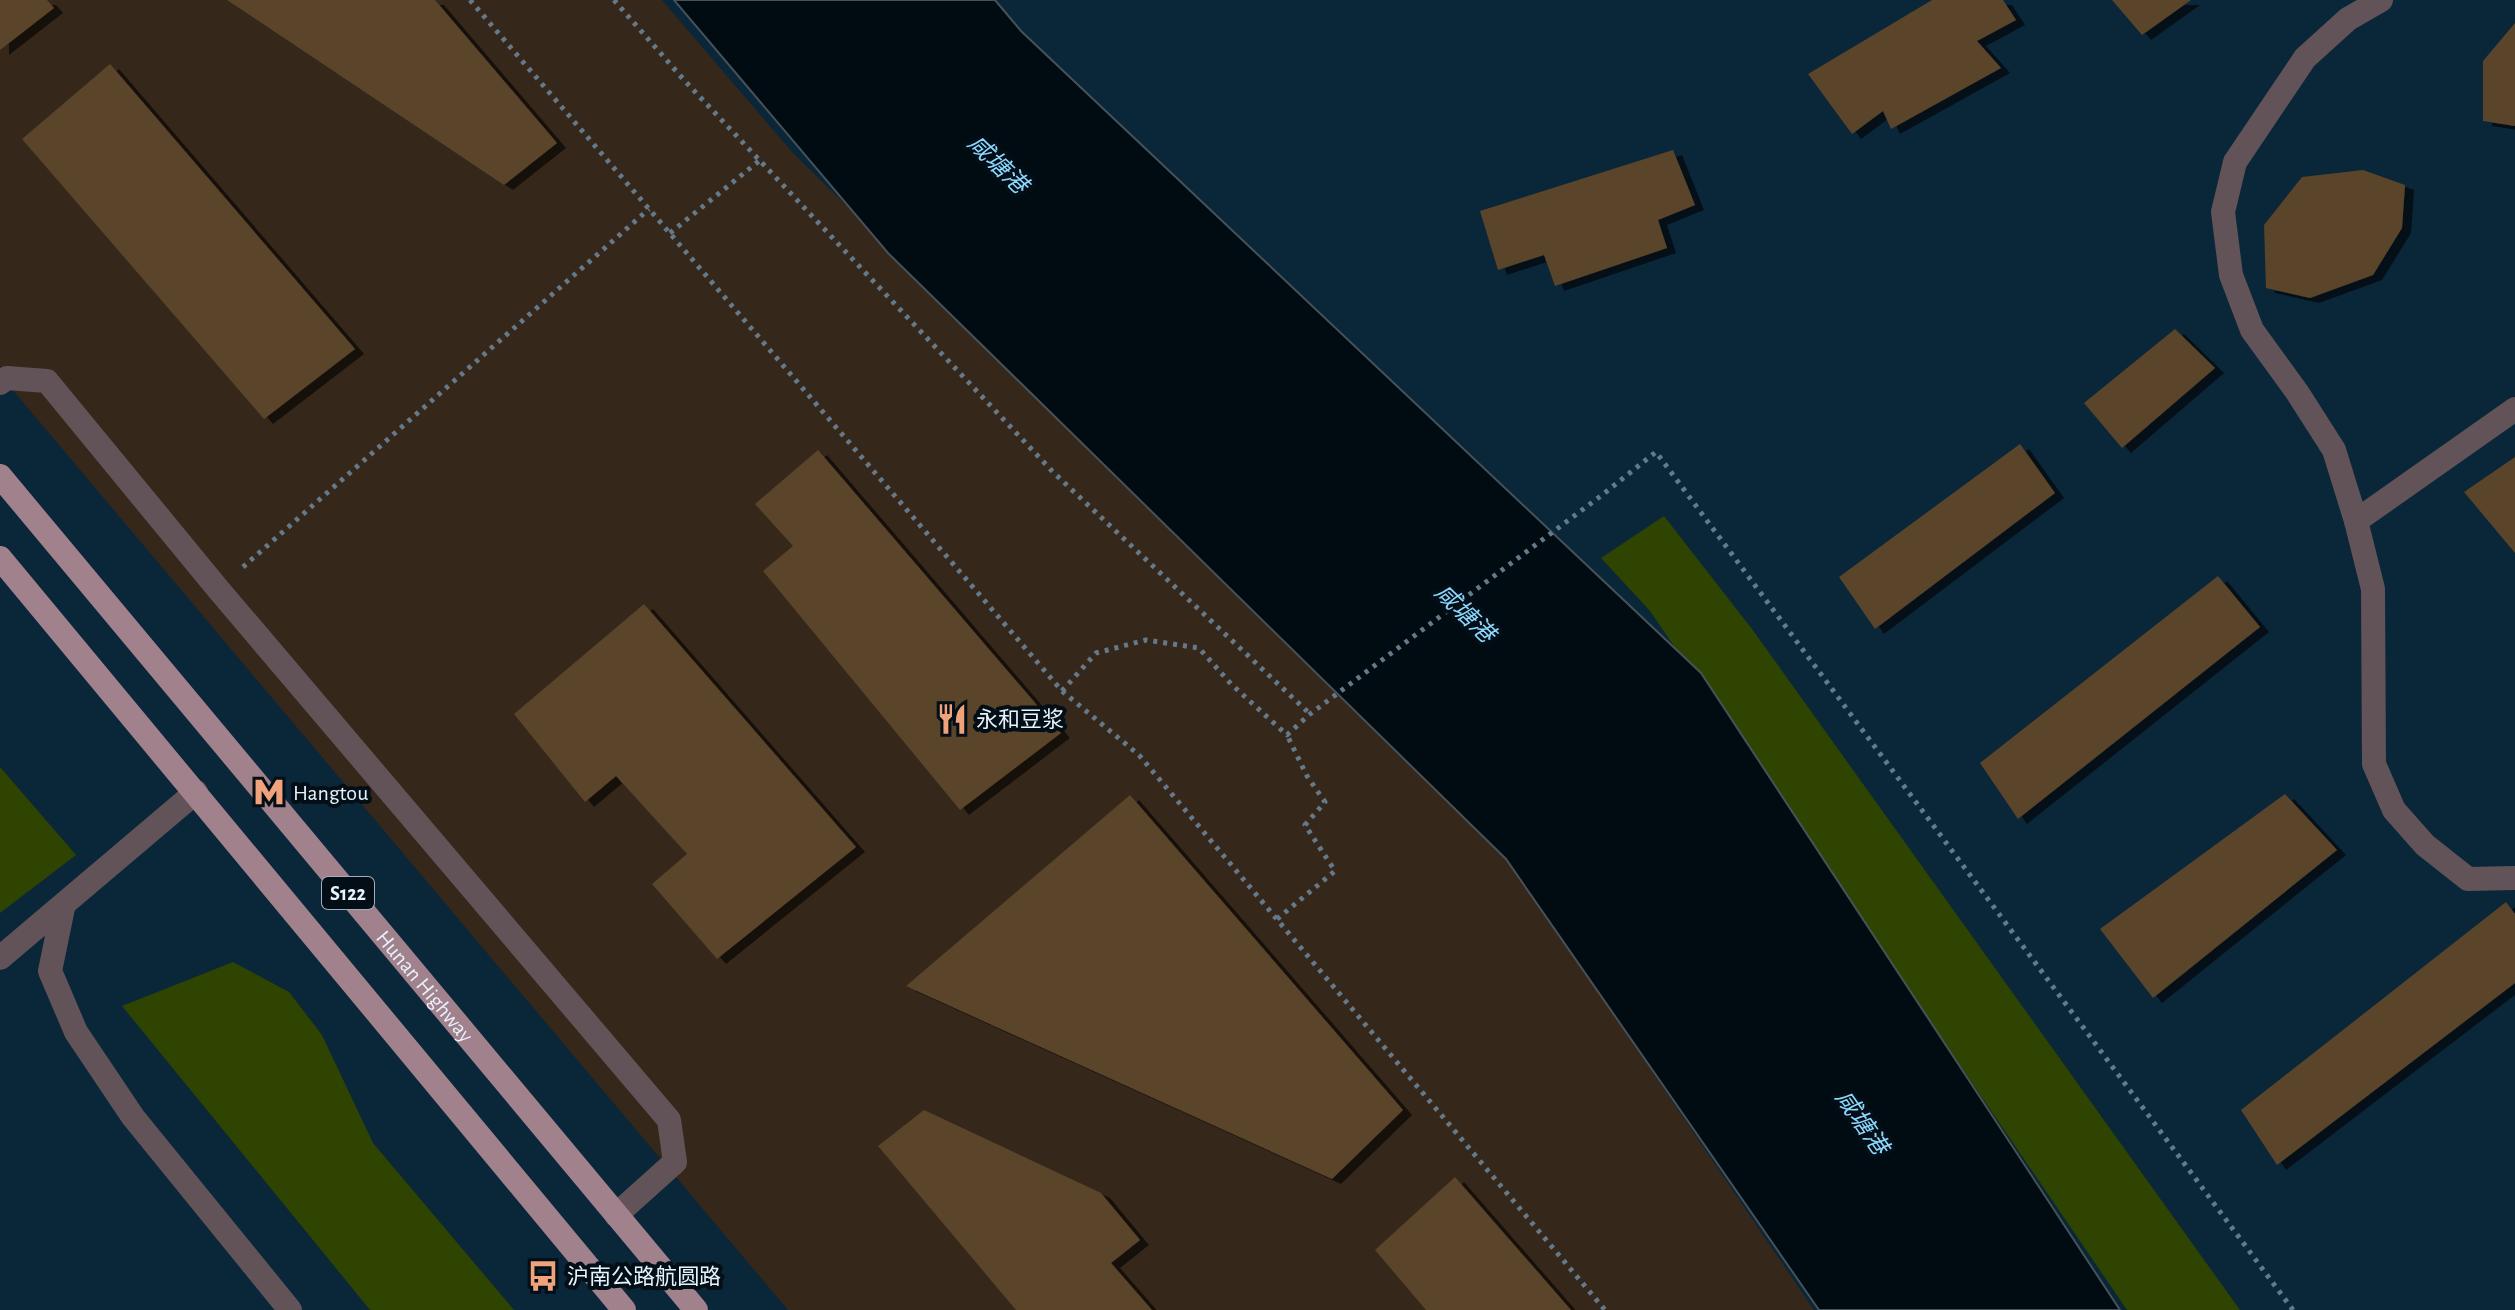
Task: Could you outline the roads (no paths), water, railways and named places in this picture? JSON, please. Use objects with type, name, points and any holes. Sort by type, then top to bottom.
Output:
[{"type":"main road","name":"Hunan Highway","points":[[0,476],[696,1310]]},
{"type":"main road","name":"S122","points":[[0,558],[624,1310]]},
{"type":"lane","points":[[2381,0],[2348,19],[2305,58],[2235,162],[2223,212],[2231,275],[2252,330],[2334,450],[2356,521],[2373,589],[2374,764],[2394,810],[2425,845],[2468,879],[2515,878]]},
{"type":"lane","points":[[0,383],[7,378],[47,381],[218,589],[669,1120],[675,1162],[616,1215]]},
{"type":"lane","points":[[2356,521],[2515,409]]},
{"type":"lane","points":[[0,958],[63,908],[196,792]]},
{"type":"lane","points":[[63,908],[50,971],[76,1032],[133,1117],[290,1310]]},
{"type":"water","name":"咸塘港","points":[[674,0],[995,0],[1021,31],[1701,673],[2120,1310],[1819,1310],[1506,859],[888,253]]},
{"type":"place","name":"永和豆浆","points":[[952,719]]},
{"type":"place","name":"Hangtou","points":[[269,792]]},
{"type":"place","name":"沪南公路航圆路","points":[[543,1276]]}]
